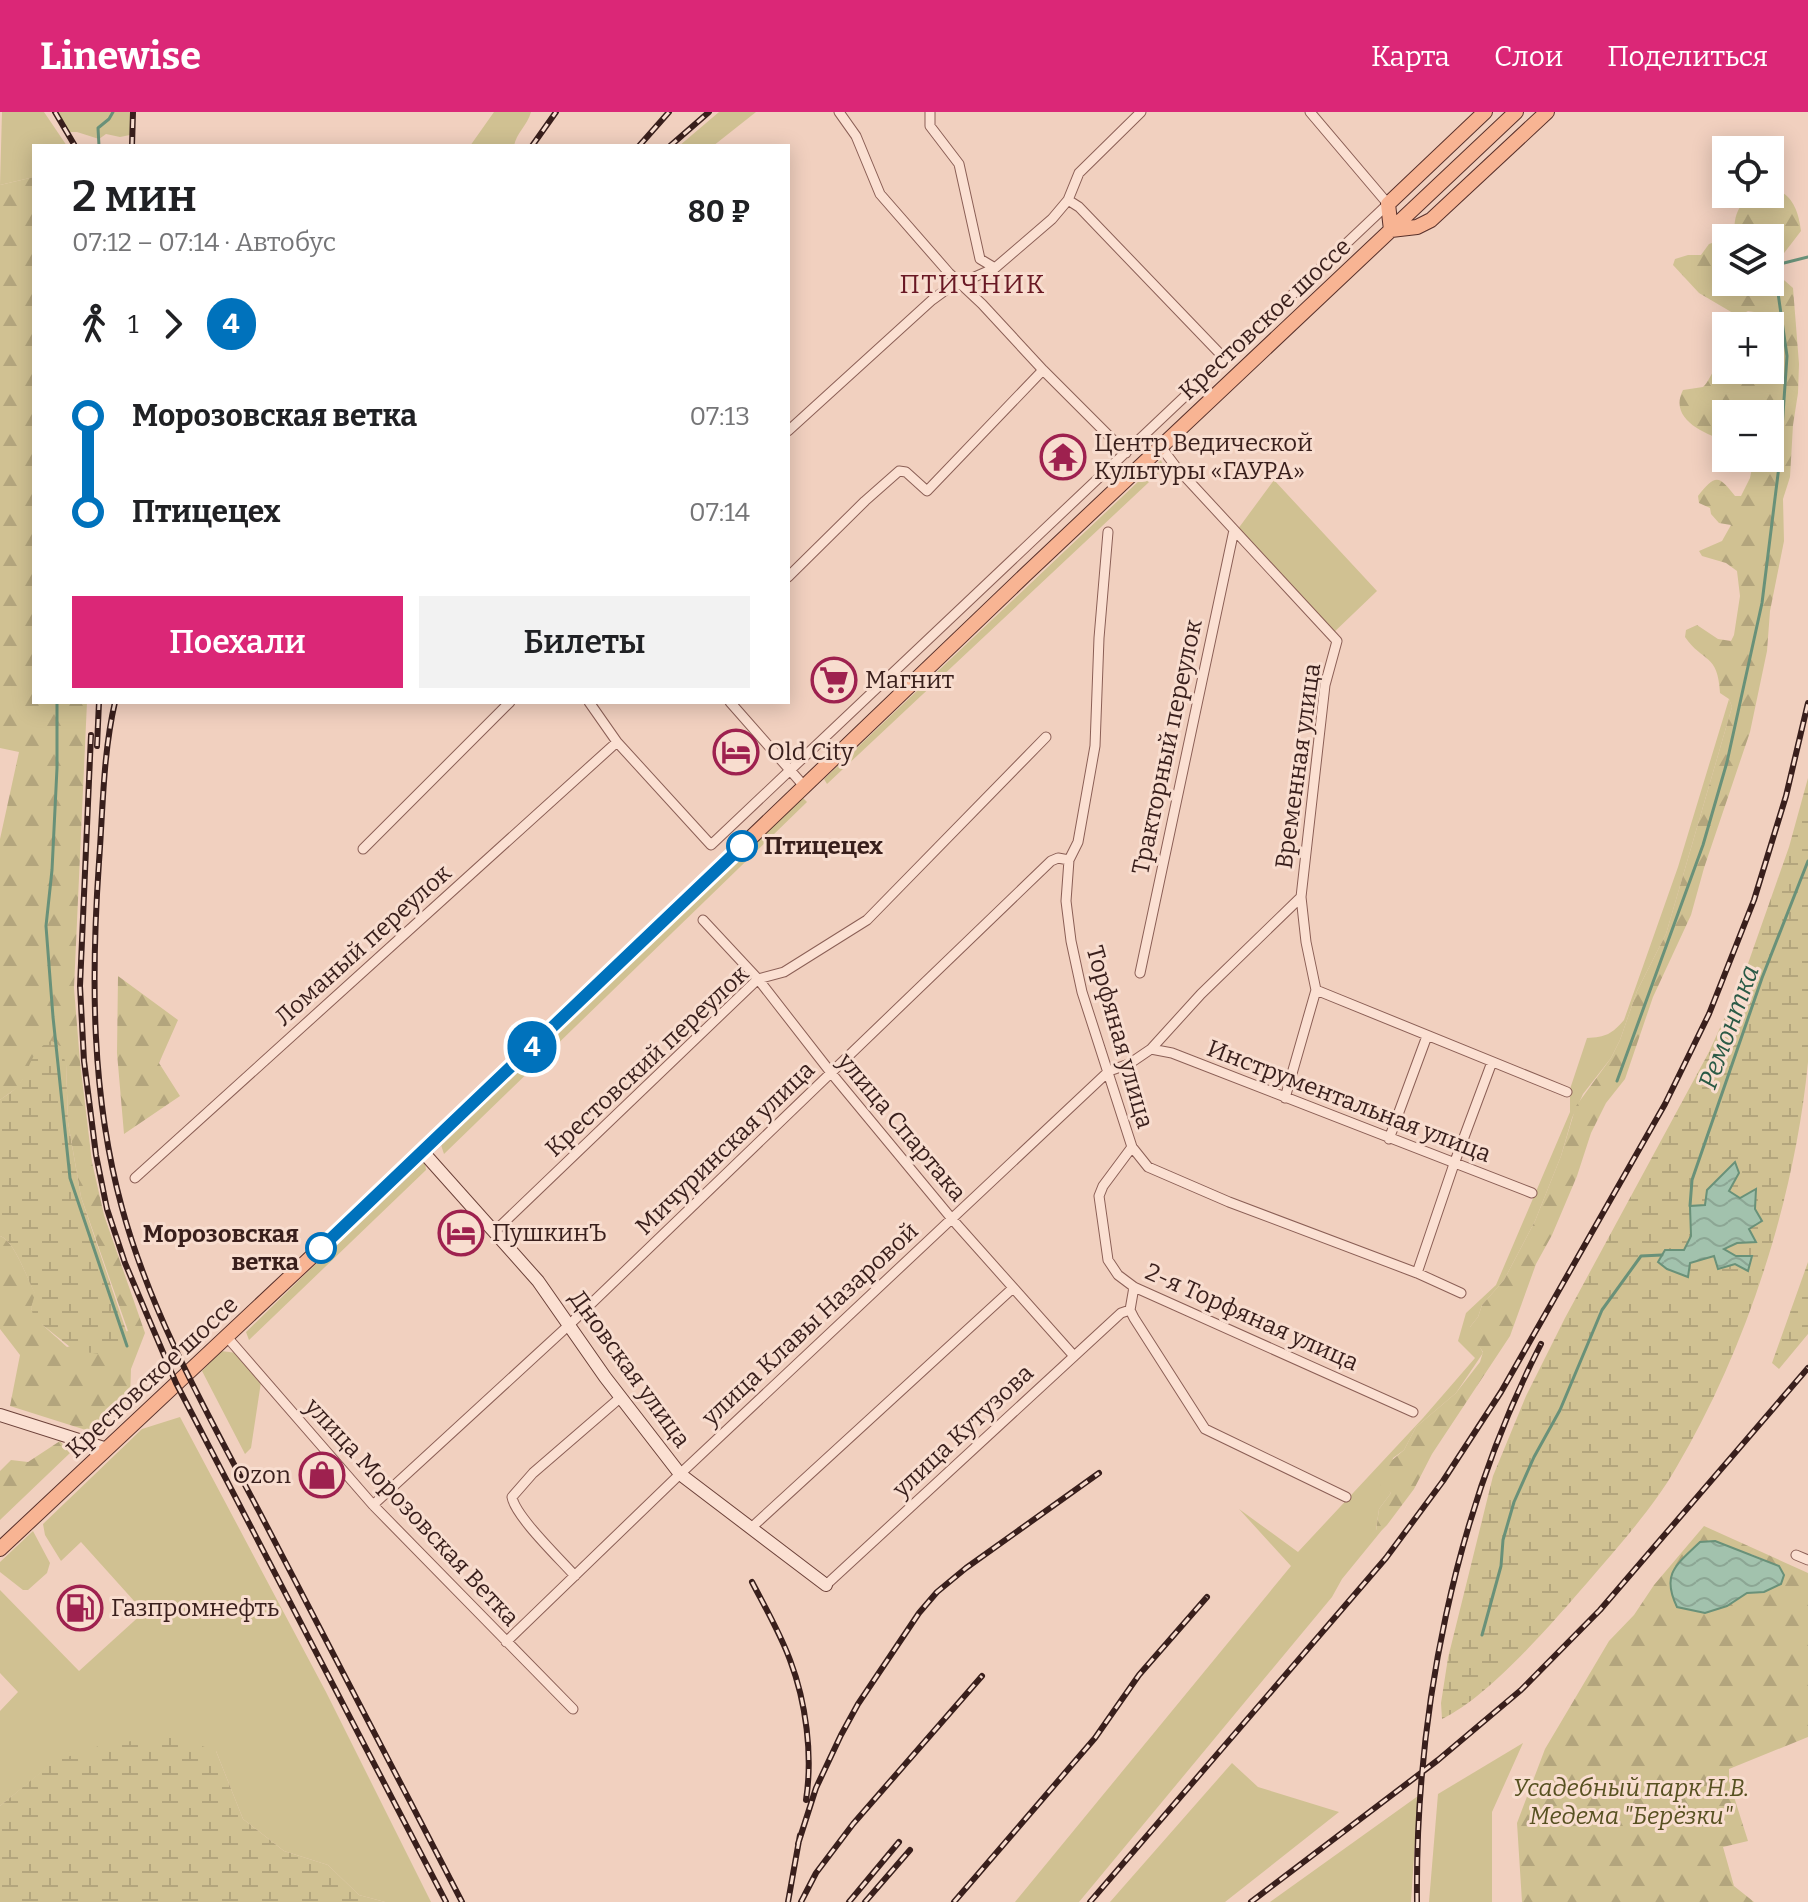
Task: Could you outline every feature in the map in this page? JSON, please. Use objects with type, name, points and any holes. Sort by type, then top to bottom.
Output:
[{"type":"main road","points":[[1485,112],[1388,204],[1391,230],[1417,227],[1431,220],[1547,112]]},
{"type":"main road","name":"Крестовское шоссе","points":[[0,1549],[423,1152],[804,786],[1516,112]]},
{"type":"street","points":[[839,112],[856,136],[880,194],[949,273],[1126,453]]},
{"type":"street","points":[[930,112],[930,126],[959,164],[980,259],[995,268]]},
{"type":"street","points":[[790,429],[932,300],[947,289],[995,268],[1052,219],[1068,200],[1079,173],[1141,112]]},
{"type":"street","points":[[590,704],[617,742],[711,845],[1388,204],[1310,112]]},
{"type":"street","points":[[1068,200],[1079,207],[1225,359]]},
{"type":"street","points":[[790,575],[899,471],[906,472],[927,491],[1043,370]]},
{"type":"street","name":"Временная улица","points":[[1109,1071],[1129,1064],[1151,1049],[1201,994],[1301,897],[1325,685],[1337,641],[1161,447]]},
{"type":"street","name":"Тракторный переулок","points":[[1140,973],[1234,530]]},
{"type":"street","name":"Торфяная улица","points":[[1108,532],[1099,638],[1095,746],[1078,842],[1069,860],[1066,901],[1082,992],[1132,1147],[1148,1167],[1461,1293]]},
{"type":"street","points":[[363,849],[508,704]]},
{"type":"street","points":[[732,704],[804,786]]},
{"type":"street","name":"Крестовский переулок","points":[[494,1232],[758,979],[784,972],[867,920],[1046,737]]},
{"type":"street","name":"Ломаный переулок","points":[[135,1178],[617,742]]},
{"type":"street","name":"Мичуринская улица","points":[[373,1505],[569,1325],[1051,861],[1058,858],[1069,860]]},
{"type":"street","points":[[1285,1098],[1316,990],[1301,897]]},
{"type":"street","name":"улица Спартака","points":[[703,920],[758,979],[952,1219],[1074,1356]]},
{"type":"street","points":[[1316,990],[1567,1092]]},
{"type":"street","points":[[1389,1139],[1427,1036]]},
{"type":"street","name":"Инструментальная улица","points":[[1151,1049],[1172,1053],[1532,1193]]},
{"type":"street","points":[[1417,1273],[1492,1062]]},
{"type":"street","name":"улица Клавы Назаровой","points":[[506,1642],[1109,1071]]},
{"type":"street","name":"2-я Торфяная улица","points":[[1132,1147],[1099,1196],[1108,1260],[1118,1275],[1134,1287],[1413,1412]]},
{"type":"street","name":"Дновская улица","points":[[423,1152],[538,1281],[680,1474],[826,1585]]},
{"type":"street","points":[[1134,1287],[1130,1310],[1205,1429],[1346,1497]]},
{"type":"street","points":[[751,1528],[1013,1288]]},
{"type":"street","name":"улица Кутузова","points":[[826,1585],[1121,1313],[1130,1310]]},
{"type":"street","name":"улица Морозовская Ветка","points":[[227,1337],[373,1505],[573,1709]]},
{"type":"street","points":[[575,1576],[522,1516],[512,1497],[533,1473],[621,1397]]},
{"type":"street","points":[[0,1415],[107,1449]]},
{"type":"street","points":[[1796,1555],[1808,1560]]},
{"type":"green space","points":[[2,112],[44,112],[66,144],[32,144],[32,177],[0,185]]},
{"type":"green space","points":[[57,112],[131,112],[130,135],[120,137],[106,134],[99,139],[69,132]]},
{"type":"green space","points":[[494,112],[531,112],[515,144],[471,144]]},
{"type":"green space","points":[[719,112],[756,112],[716,144],[681,144]]},
{"type":"green space","points":[[32,177],[32,704],[87,704],[74,988],[80,1062],[92,1162],[104,1215],[145,1333],[131,1369],[130,1399],[107,1421],[89,1431],[10,1406],[20,1355],[0,1329],[0,1236],[16,1253],[36,1295],[31,1308],[33,1313],[67,1347],[128,1331],[81,1197],[68,1122],[66,1064],[23,1079],[18,1087],[0,1100],[0,839],[19,752],[0,748],[0,185]]},
{"type":"green space","points":[[1784,193],[1796,210],[1801,231],[1784,253],[1784,224],[1734,224],[1740,208],[1784,208]]},
{"type":"green space","points":[[1712,243],[1712,296],[1784,296],[1784,280],[1793,288],[1798,393],[1790,477],[1783,499],[1784,541],[1770,611],[1767,651],[1750,732],[1691,915],[1653,997],[1625,1079],[1606,1103],[1591,1133],[1577,1176],[1536,1264],[1510,1336],[1432,1454],[1414,1489],[1387,1525],[1376,1531],[1379,1509],[1391,1493],[1381,1486],[1384,1467],[1404,1450],[1416,1427],[1456,1393],[1480,1362],[1483,1352],[1479,1346],[1467,1344],[1466,1332],[1478,1317],[1482,1305],[1504,1280],[1535,1221],[1561,1156],[1576,1106],[1611,1058],[1637,991],[1666,934],[1732,707],[1729,699],[1720,693],[1713,665],[1685,637],[1686,630],[1697,625],[1718,639],[1731,641],[1740,596],[1737,571],[1726,563],[1702,556],[1699,551],[1722,541],[1731,525],[1719,523],[1710,508],[1699,503],[1698,496],[1709,483],[1717,480],[1735,496],[1741,496],[1751,472],[1784,472],[1784,400],[1712,400],[1712,436],[1684,417],[1680,400],[1683,390],[1703,387],[1712,374],[1712,384],[1784,384],[1784,312],[1731,312],[1699,293],[1673,265],[1675,259],[1701,255]]},
{"type":"green space","points":[[1161,460],[1164,468],[827,784],[824,779]]},
{"type":"green space","points":[[1274,480],[1377,591],[1330,636],[1235,533]]},
{"type":"green space","points":[[1729,699],[1732,707],[1666,934],[1637,991],[1611,1058],[1583,1094],[1572,1118],[1561,1156],[1535,1221],[1504,1280],[1482,1305],[1470,1327],[1483,1353],[1456,1393],[1416,1427],[1404,1450],[1393,1458],[1386,1488],[1391,1493],[1379,1509],[1376,1530],[1382,1530],[1342,1579],[1332,1597],[1079,1902],[1015,1902],[1291,1566],[1239,1509],[1298,1552],[1475,1358],[1458,1341],[1466,1313],[1496,1285],[1570,1112],[1570,1089],[1587,1038],[1608,1034],[1624,1020],[1678,867]]},
{"type":"green space","points":[[1808,778],[1808,1062],[1792,1167],[1779,1220],[1745,1324],[1701,1422],[1667,1483],[1646,1513],[1519,1658],[1480,1694],[1442,1719],[1441,1703],[1448,1658],[1493,1476],[1526,1396],[1565,1318],[1709,1052],[1744,975],[1789,847]],"holes":[[[1756,1189],[1755,1209],[1760,1216],[1749,1229],[1755,1242],[1737,1243],[1724,1249],[1736,1256],[1747,1270],[1714,1256],[1690,1263],[1688,1276],[1665,1251],[1684,1250],[1691,1236],[1690,1206],[1706,1205],[1729,1191],[1740,1198]]]},
{"type":"green space","points":[[803,798],[807,802],[444,1154],[441,1145]]},
{"type":"green space","points":[[118,976],[178,1020],[159,1063],[180,1096],[124,1134],[117,1053]]},
{"type":"green space","points":[[52,1041],[60,1046],[66,1064],[68,1122],[81,1197],[131,1345],[110,1355],[75,1351],[34,1318],[31,1308],[35,1294],[16,1253],[0,1236],[0,1100],[20,1083],[40,1048]]},
{"type":"green space","points":[[425,1162],[426,1170],[249,1340],[246,1332],[398,1184]]},
{"type":"green space","points":[[1808,1262],[1808,1334],[1779,1369],[1772,1363]]},
{"type":"green space","points":[[221,1351],[237,1353],[261,1382],[251,1448],[245,1454],[202,1371]]},
{"type":"green space","points":[[180,1417],[326,1692],[431,1902],[385,1902],[359,1895],[328,1865],[284,1851],[243,1819],[216,1751],[54,1762],[0,1806],[0,1711],[18,1692],[0,1673],[0,1590],[79,1671],[144,1612],[81,1542],[61,1561],[45,1535],[43,1524],[142,1429]]},
{"type":"green space","points":[[60,1441],[70,1453],[0,1520],[0,1471],[11,1460],[28,1462]]},
{"type":"green space","name":"Усадебный парк Н.В. Медема \"Берёзки\"","points":[[1704,1526],[1808,1573],[1808,1737],[1729,1769],[1729,1781],[1748,1841],[1723,1847],[1734,1886],[1754,1902],[1522,1902],[1517,1823],[1545,1749],[1609,1641],[1634,1615],[1654,1585]],"holes":[[[1751,1554],[1779,1566],[1764,1592],[1747,1593]]]},
{"type":"green space","points":[[33,1531],[50,1563],[47,1573],[28,1590],[23,1590],[0,1572],[0,1562]]},
{"type":"green space","points":[[171,1735],[216,1751],[243,1819],[284,1851],[328,1865],[359,1895],[385,1902],[0,1902],[0,1806],[53,1762],[99,1746]]},
{"type":"green space","points":[[1523,1743],[1492,1812],[1492,1902],[1429,1902],[1438,1794]]},
{"type":"green space","points":[[1232,1763],[1258,1787],[1339,1812],[1225,1902],[1110,1902]]},
{"type":"green space","points":[[1418,1796],[1411,1902],[1270,1902]]},
{"type":"water","points":[[1735,1162],[1739,1173],[1729,1191],[1740,1198],[1756,1189],[1755,1209],[1762,1221],[1749,1229],[1756,1242],[1737,1243],[1724,1249],[1736,1256],[1752,1256],[1748,1271],[1735,1264],[1718,1269],[1714,1256],[1690,1263],[1688,1277],[1667,1269],[1658,1262],[1665,1250],[1684,1250],[1691,1236],[1690,1206],[1705,1205],[1707,1190]]},
{"type":"water","points":[[1715,1541],[1779,1566],[1784,1575],[1781,1584],[1764,1592],[1747,1593],[1727,1606],[1705,1613],[1677,1607],[1670,1586],[1678,1564],[1700,1542]]},
{"type":"waterway","points":[[99,144],[98,128],[113,112]]},
{"type":"waterway","points":[[1617,1081],[1703,845],[1727,762],[1762,603],[1780,458],[1787,356],[1775,272],[1780,264],[1808,257]]},
{"type":"waterway","points":[[57,704],[52,870],[46,926],[70,1178],[127,1346]]},
{"type":"waterway","name":"Ремонтка","points":[[1690,1206],[1692,1180],[1762,978],[1808,861]]},
{"type":"waterway","points":[[1482,1635],[1514,1502],[1560,1410],[1602,1310],[1641,1256],[1662,1255]]},
{"type":"railway","points":[[55,112],[74,144]]},
{"type":"railway","points":[[132,144],[133,112]]},
{"type":"railway","points":[[533,144],[556,112]]},
{"type":"railway","points":[[641,144],[669,112]]},
{"type":"railway","points":[[672,144],[709,112]]},
{"type":"railway","points":[[1090,1902],[1386,1558],[1443,1481],[1501,1392],[1665,1104],[1709,1014],[1754,900],[1786,796],[1808,703]]},
{"type":"railway","points":[[97,746],[99,704]]},
{"type":"railway","points":[[115,704],[104,781],[96,905],[95,992],[104,1122],[122,1208],[149,1289],[184,1367],[462,1902]]},
{"type":"railway","points":[[91,735],[80,986],[84,1061],[96,1155],[107,1209],[125,1263],[176,1383],[446,1902]]},
{"type":"railway","points":[[1417,1902],[1423,1759],[1446,1615],[1463,1545],[1485,1475],[1511,1408],[1541,1344]]},
{"type":"railway","points":[[1251,1902],[1438,1760],[1521,1690],[1600,1610],[1808,1368]]},
{"type":"railway","points":[[798,1844],[816,1788],[841,1735],[919,1613],[937,1592],[966,1568],[1099,1473]]},
{"type":"railway","points":[[752,1582],[796,1676],[807,1729],[806,1800]]},
{"type":"railway","points":[[954,1902],[1095,1738],[1139,1675],[1207,1597]]},
{"type":"railway","points":[[801,1902],[816,1873],[853,1824],[982,1676]]},
{"type":"railway","points":[[788,1902],[800,1835]]},
{"type":"railway","points":[[849,1902],[899,1842]]},
{"type":"railway","points":[[865,1902],[910,1850]]},
{"type":"bus line","name":"4","points":[[321,1248],[742,846]]},
{"type":"place","name":"Центр Ведической Культуры «ГАУРА»","points":[[1063,457]]},
{"type":"place","name":"Магнит","points":[[834,680]]},
{"type":"place","name":"Old City","points":[[736,752]]},
{"type":"place","name":"Птицецех","points":[[742,846]]},
{"type":"place","name":"ПушкинЪ","points":[[461,1233]]},
{"type":"place","name":"Морозовская ветка","points":[[321,1248]]},
{"type":"place","name":"Ozon","points":[[322,1475]]},
{"type":"place","name":"Газпромнефть","points":[[80,1608]]},
{"type":"district","name":"ПТИЧНИК","points":[[973,284]]}]
